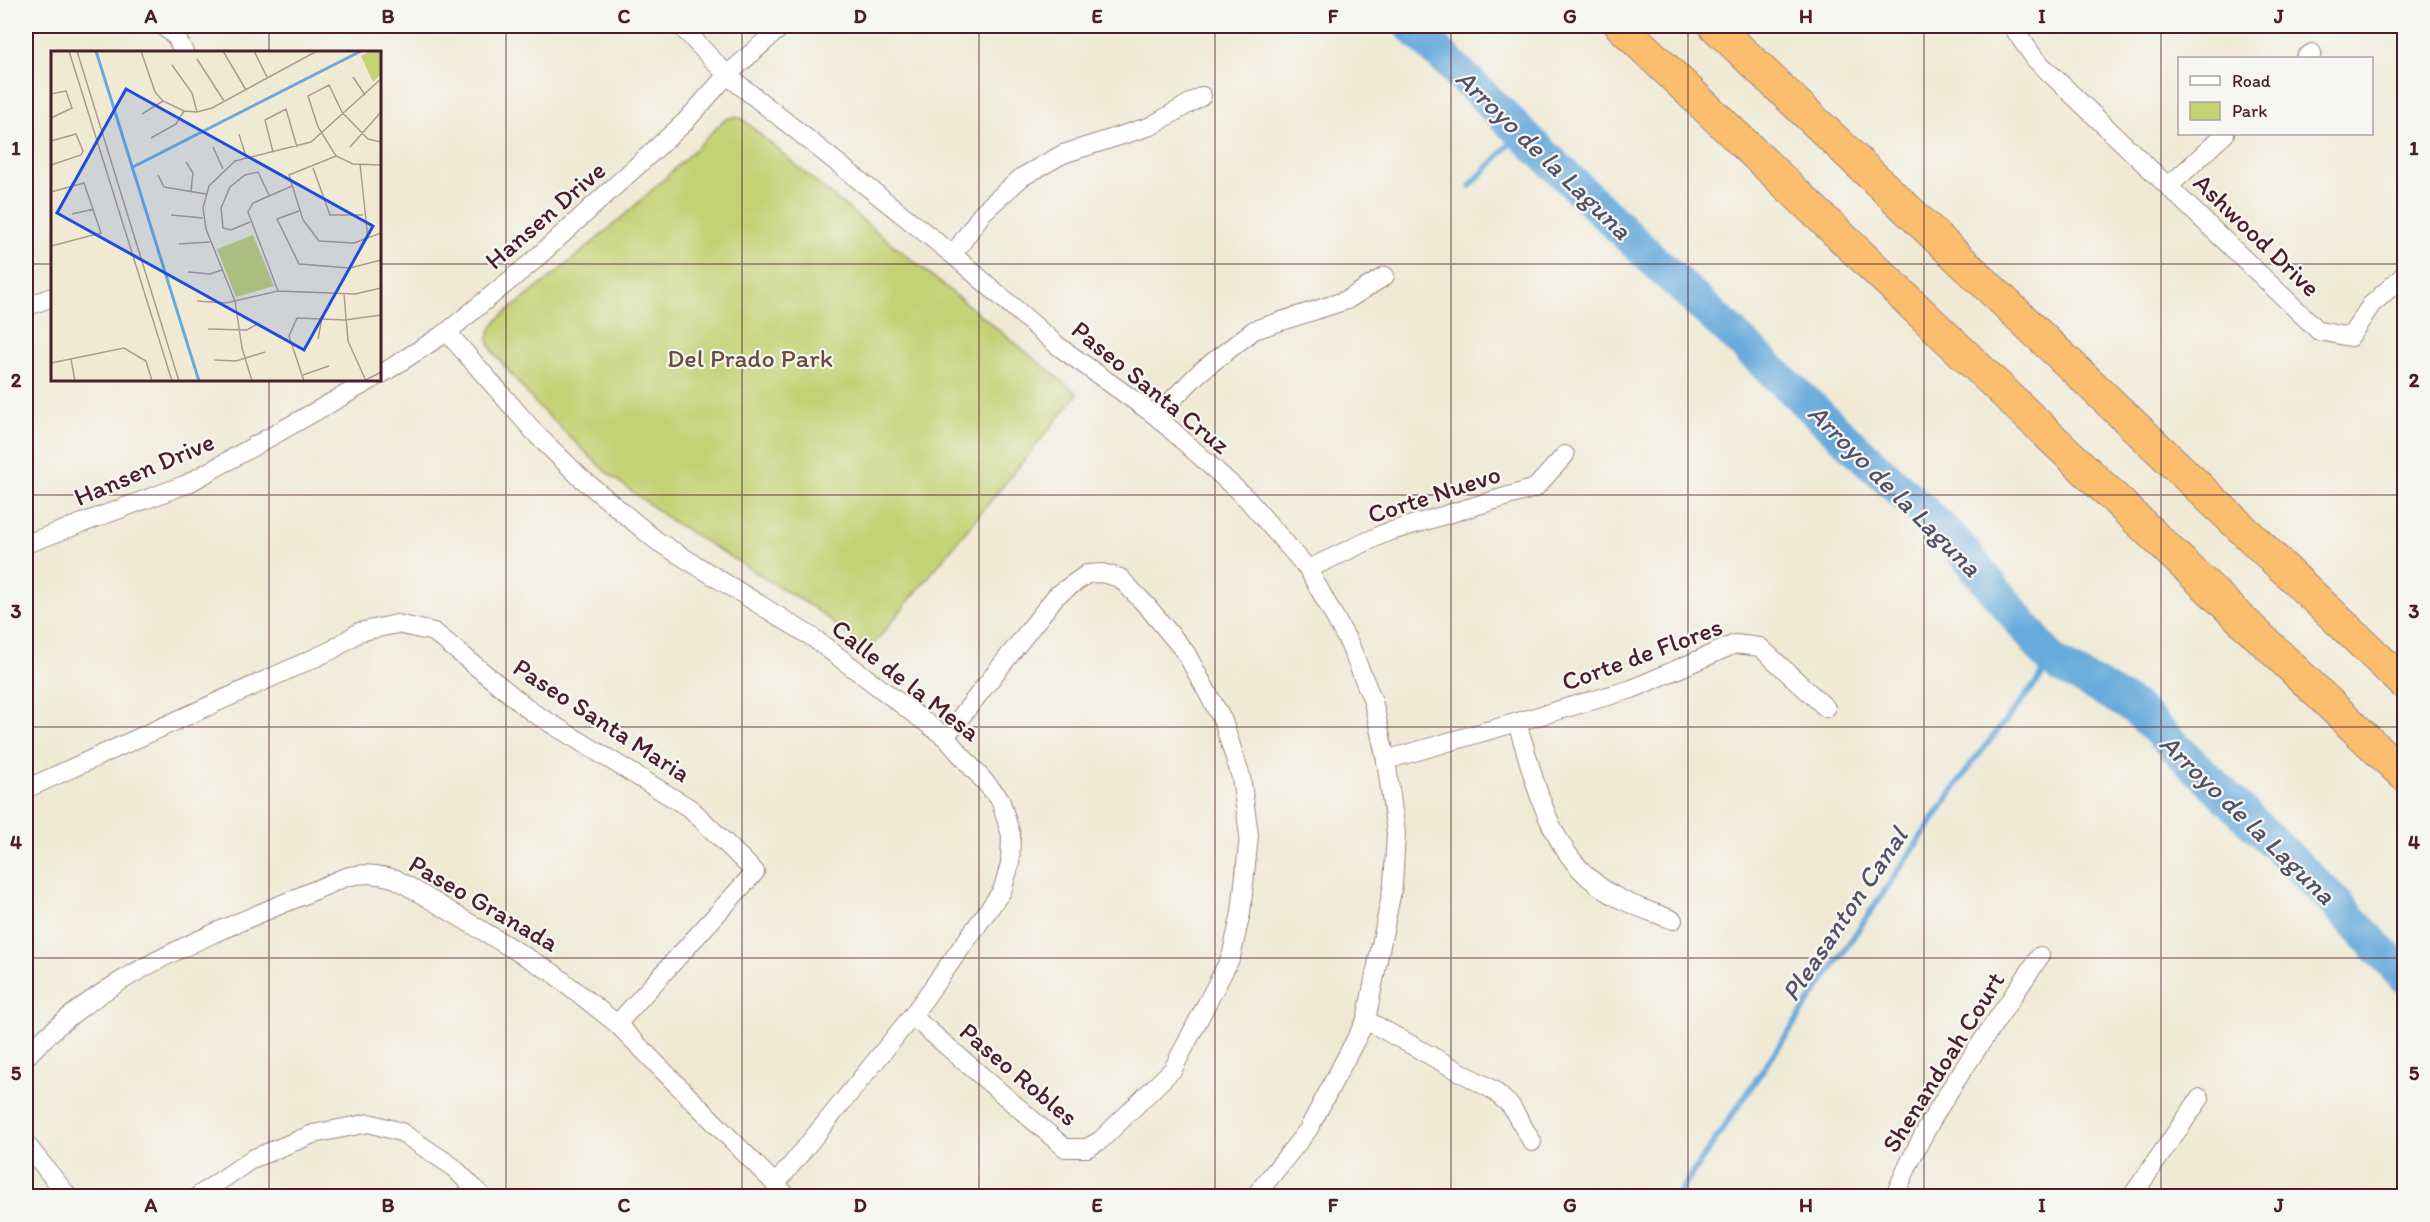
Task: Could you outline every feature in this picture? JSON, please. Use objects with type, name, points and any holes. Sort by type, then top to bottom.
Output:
[{"type":"highway","points":[[1622,26],[2404,775]]},
{"type":"highway","points":[[1715,26],[2404,683]]},
{"type":"street","points":[[163,26],[176,37],[183,51]]},
{"type":"street","name":"Paseo Santa Cruz","points":[[681,26],[727,75],[953,255],[1058,346],[1156,416],[1247,498],[1308,569],[1349,643],[1373,701],[1386,760],[1396,833],[1394,885],[1366,1020],[1308,1130],[1255,1197]]},
{"type":"street","name":"Hansen Drive","points":[[381,374],[447,332],[532,262],[685,122],[727,75],[782,26]]},
{"type":"street","name":"Ashwood Drive","points":[[2018,26],[2014,29],[2036,59],[2319,331],[2350,337],[2371,306],[2404,275]]},
{"type":"street","points":[[953,255],[983,212],[1022,177],[1063,154],[1151,126],[1202,96]]},
{"type":"street","points":[[2169,186],[2224,135]]},
{"type":"street","points":[[1156,416],[1200,372],[1254,330],[1347,300],[1385,276]]},
{"type":"street","points":[[26,307],[51,297]]},
{"type":"street","name":"Calle de la Mesa","points":[[447,332],[537,435],[580,477],[657,541],[812,637],[945,737],[1000,799],[1011,835],[1010,864],[1002,891],[781,1191]]},
{"type":"street","name":"Hansen Drive","points":[[26,544],[187,484],[369,381]]},
{"type":"street","name":"Corte Nuevo","points":[[1308,569],[1385,533],[1535,488],[1565,455]]},
{"type":"street","name":"Paseo Robles","points":[[912,1016],[1065,1148],[1087,1148],[1101,1140],[1173,1069],[1231,957],[1241,913],[1248,835],[1241,777],[1223,721],[1186,653],[1120,578],[1102,573],[1087,574],[1056,596],[945,737]]},
{"type":"street","name":"Paseo Santa Maria","points":[[26,789],[332,650],[359,632],[397,624],[434,632],[532,712],[691,809],[755,872],[617,1024]]},
{"type":"street","name":"Corte de Flores","points":[[1386,760],[1632,689],[1735,644],[1760,647],[1826,708]]},
{"type":"street","points":[[1517,723],[1552,832],[1577,868],[1613,895],[1673,920]]},
{"type":"street","name":"Paseo Granada","points":[[26,1057],[76,1011],[139,968],[358,873],[378,874],[396,879],[553,973],[617,1024],[781,1191]]},
{"type":"street","name":"Shenandoah Court","points":[[1895,1197],[1909,1160],[1933,1118],[2040,956]]},
{"type":"street","points":[[1366,1020],[1493,1090],[1511,1106],[1532,1142]]},
{"type":"street","points":[[2132,1197],[2200,1098]]},
{"type":"street","points":[[198,1197],[252,1159],[314,1134],[369,1123],[401,1132],[452,1166],[482,1197]]},
{"type":"street","points":[[26,1144],[68,1197]]},
{"type":"green space","name":"Del Prado Park","points":[[732,117],[741,118],[824,189],[1078,394],[868,651],[814,608],[670,520],[606,472],[537,405],[493,352],[488,340],[489,332],[499,318],[615,223],[671,173],[724,120]]},
{"type":"waterway","name":"Arroyo de la Laguna","points":[[1411,26],[1652,259],[1953,539],[2053,662],[2134,707],[2335,902],[2404,976]]},
{"type":"waterway","points":[[1470,186],[1521,132]]},
{"type":"waterway","name":"Pleasanton Canal","points":[[1677,1196],[1971,764],[2053,662]]}]
